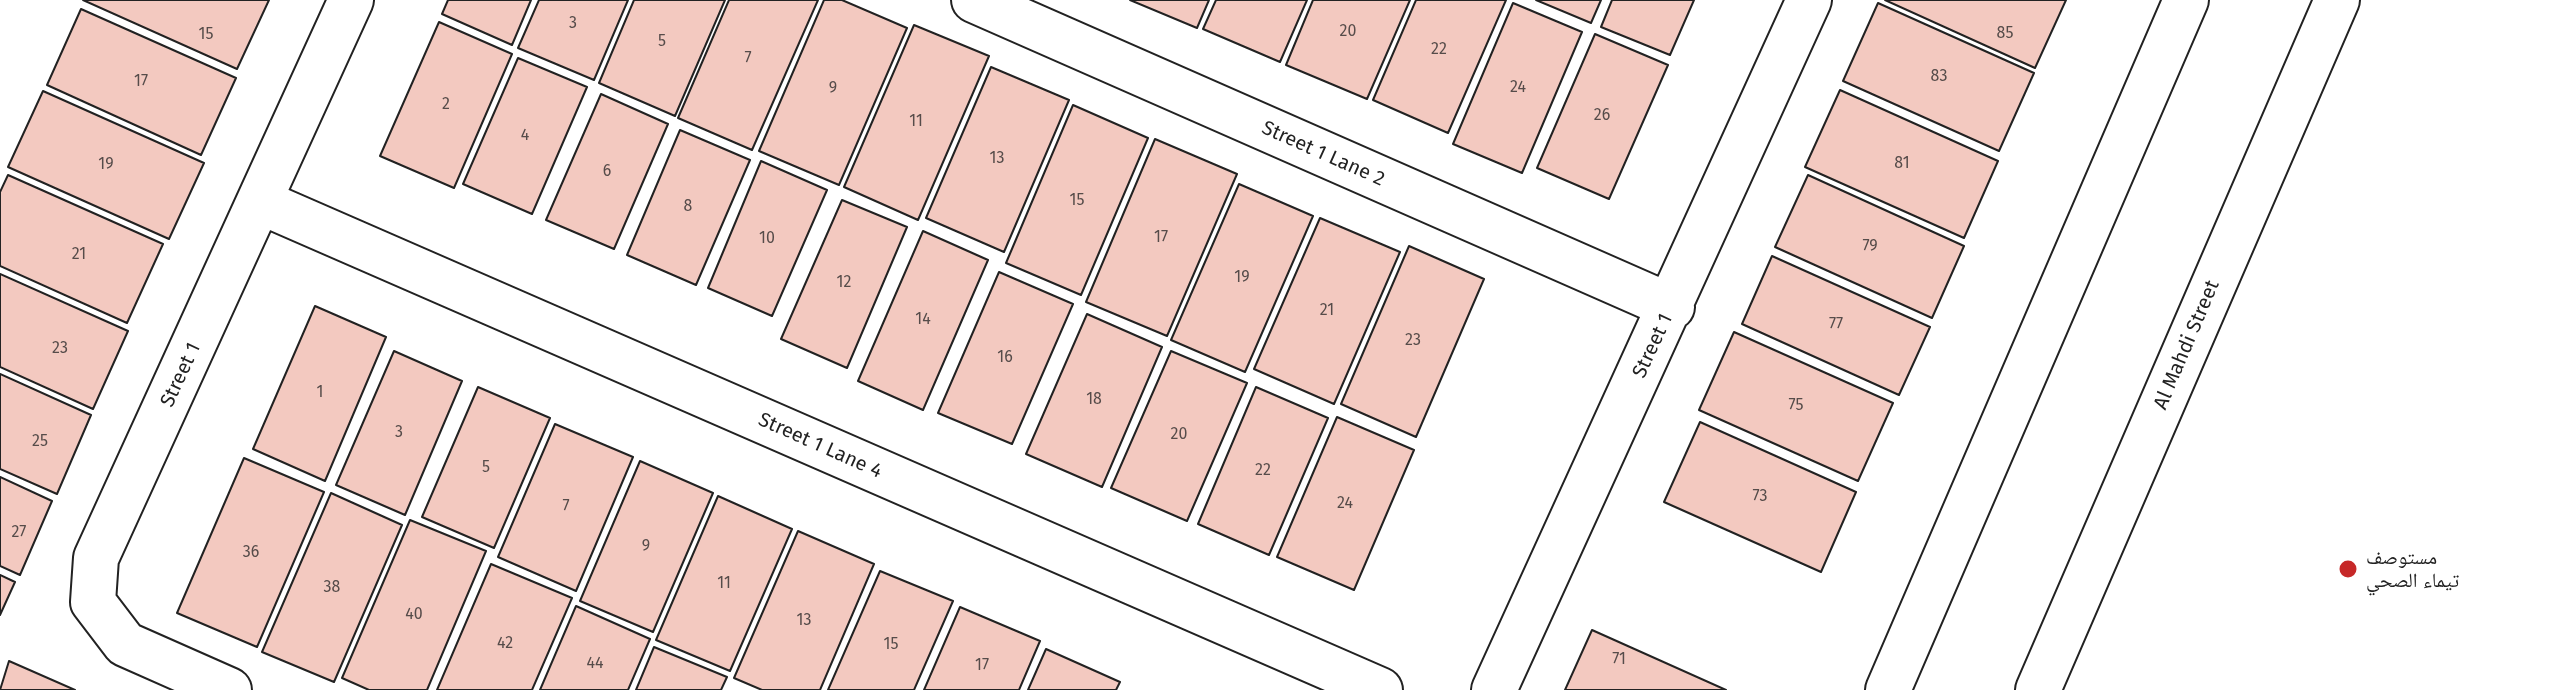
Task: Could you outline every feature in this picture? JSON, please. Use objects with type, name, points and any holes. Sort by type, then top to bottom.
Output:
[{"type":"street","name":"Street 1","points":[[229,690],[125,644],[93,602],[96,558],[351,0]]},
{"type":"street","name":"Street 1 Lane 2","points":[[974,0],[1672,307]]},
{"type":"street","name":"Street 1","points":[[1494,690],[1672,307],[1809,0]]},
{"type":"street","points":[[1888,690],[2186,0]]},
{"type":"street","name":"Al Mahdi Street","points":[[2038,690],[2337,0]]},
{"type":"street","name":"Street 1 Lane 4","points":[[261,202],[1380,690]]},
{"type":"building","points":[[83,0],[269,0],[237,69]]},
{"type":"building","points":[[448,0],[531,0],[512,45],[442,14]]},
{"type":"building","points":[[539,0],[628,0],[594,80],[518,48]]},
{"type":"building","points":[[634,0],[725,0],[675,116],[599,83]]},
{"type":"building","points":[[729,0],[818,0],[752,150],[678,118]]},
{"type":"building","points":[[824,0],[842,0],[907,28],[839,185],[759,151]]},
{"type":"building","points":[[1130,0],[1209,0],[1197,28]]},
{"type":"building","points":[[1216,0],[1307,0],[1280,62],[1203,29]]},
{"type":"building","points":[[1313,0],[1410,0],[1367,99],[1286,65]]},
{"type":"building","points":[[1416,0],[1506,0],[1448,133],[1373,100]]},
{"type":"building","points":[[1536,0],[1601,0],[1591,23]]},
{"type":"building","points":[[1612,0],[1694,0],[1670,55],[1601,27]]},
{"type":"building","points":[[1885,0],[2066,0],[2035,68]]},
{"type":"building","points":[[1513,3],[1582,32],[1522,173],[1453,144]]},
{"type":"building","points":[[1878,3],[2034,73],[1999,151],[1843,81]]},
{"type":"building","points":[[81,9],[236,78],[201,155],[47,85]]},
{"type":"building","points":[[439,22],[512,54],[454,188],[380,156]]},
{"type":"building","points":[[914,25],[989,56],[918,220],[844,187]]},
{"type":"building","points":[[1595,34],[1668,65],[1609,199],[1537,168]]},
{"type":"building","points":[[518,58],[587,87],[532,214],[463,184]]},
{"type":"building","points":[[991,67],[1069,100],[1004,252],[926,218]]},
{"type":"building","points":[[1840,90],[1998,161],[1964,238],[1805,167]]},
{"type":"building","points":[[43,91],[204,163],[169,239],[8,167]]},
{"type":"building","points":[[601,94],[668,124],[614,249],[546,220]]},
{"type":"building","points":[[1073,105],[1148,138],[1081,295],[1006,263]]},
{"type":"building","points":[[680,130],[750,160],[696,285],[627,255]]},
{"type":"building","points":[[1155,139],[1237,174],[1167,336],[1086,302]]},
{"type":"building","points":[[761,161],[827,190],[772,316],[708,288]]},
{"type":"building","points":[[8,175],[163,244],[127,323],[0,266],[0,192]]},
{"type":"building","points":[[1808,175],[1964,246],[1932,318],[1775,247]]},
{"type":"building","points":[[1239,184],[1313,216],[1245,372],[1171,340]]},
{"type":"building","points":[[842,200],[907,227],[847,368],[781,339]]},
{"type":"building","points":[[1320,218],[1400,252],[1334,404],[1254,369]]},
{"type":"building","points":[[923,231],[988,260],[923,410],[858,381]]},
{"type":"building","points":[[1409,246],[1484,279],[1416,437],[1341,404]]},
{"type":"building","points":[[1772,256],[1930,327],[1899,395],[1742,324]]},
{"type":"building","points":[[999,272],[1073,304],[1012,444],[938,413]]},
{"type":"building","points":[[0,274],[128,331],[93,409],[0,367]]},
{"type":"building","points":[[315,306],[386,337],[325,481],[253,449]]},
{"type":"building","points":[[1087,314],[1162,347],[1102,487],[1026,454]]},
{"type":"building","points":[[1734,332],[1893,403],[1858,481],[1699,410]]},
{"type":"building","points":[[394,351],[462,381],[405,515],[336,485]]},
{"type":"building","points":[[1171,351],[1247,383],[1187,521],[1111,488]]},
{"type":"building","points":[[0,374],[91,415],[57,494],[0,469]]},
{"type":"building","points":[[478,387],[550,418],[494,548],[422,517]]},
{"type":"building","points":[[1256,387],[1328,418],[1269,555],[1198,524]]},
{"type":"building","points":[[1337,417],[1414,450],[1354,590],[1277,557]]},
{"type":"building","points":[[1700,422],[1856,492],[1821,572],[1664,502]]},
{"type":"building","points":[[555,424],[633,457],[576,591],[498,557]]},
{"type":"building","points":[[244,458],[324,492],[257,647],[177,613]]},
{"type":"building","points":[[640,461],[713,493],[653,632],[580,601]]},
{"type":"building","points":[[0,477],[52,501],[20,575],[0,566]]},
{"type":"building","points":[[331,493],[402,525],[334,682],[262,652]]},
{"type":"building","points":[[718,496],[792,529],[730,671],[656,640]]},
{"type":"building","points":[[410,520],[486,551],[427,690],[369,690],[342,678]]},
{"type":"building","points":[[798,531],[874,564],[820,690],[762,690],[734,678]]},
{"type":"building","points":[[491,564],[572,598],[532,690],[437,690]]},
{"type":"building","points":[[880,571],[953,601],[914,690],[828,690]]},
{"type":"building","points":[[0,575],[15,582],[0,615]]},
{"type":"building","points":[[576,606],[650,639],[628,690],[540,690]]},
{"type":"building","points":[[960,607],[1040,641],[1019,690],[924,690]]},
{"type":"building","points":[[1592,630],[1726,690],[1565,690]]},
{"type":"building","points":[[654,647],[727,677],[721,690],[636,690]]},
{"type":"building","points":[[1046,649],[1120,682],[1116,690],[1028,690]]},
{"type":"building","points":[[9,661],[75,690],[0,690]]},
{"type":"place","name":"مستوصف تيماء الصحي","points":[[2348,569]]}]
